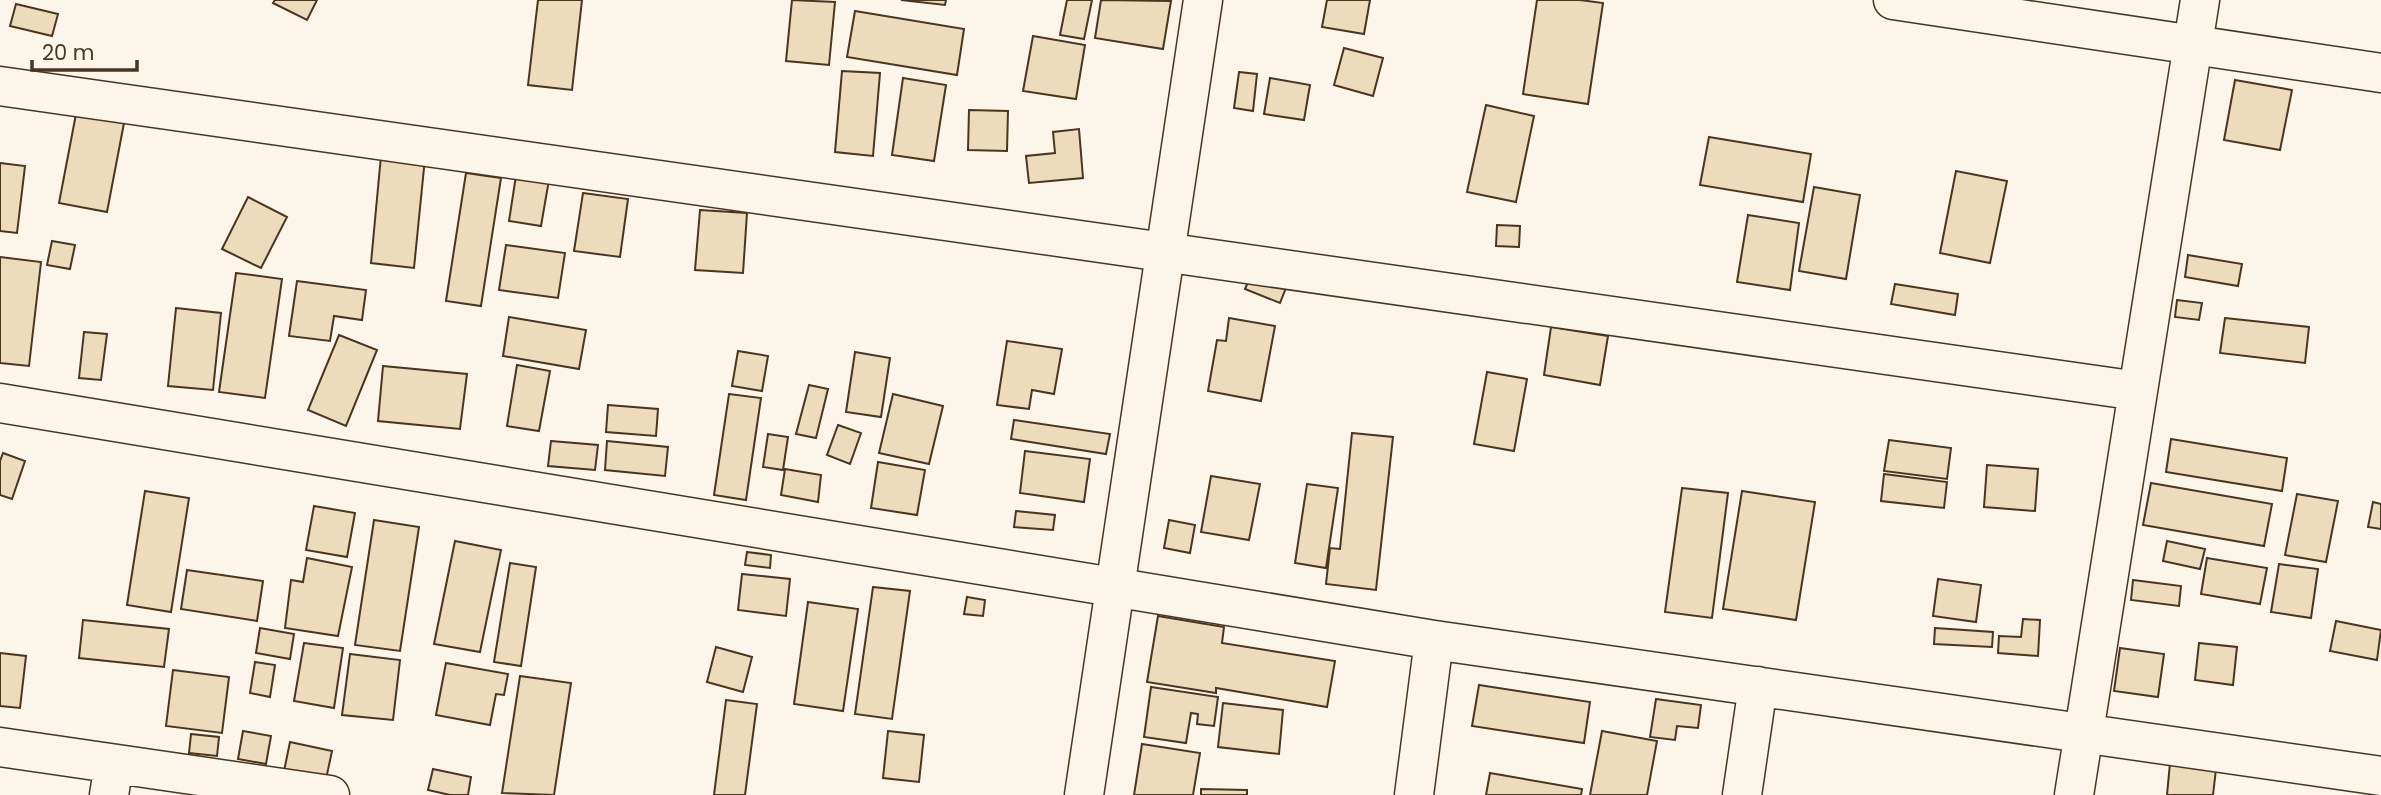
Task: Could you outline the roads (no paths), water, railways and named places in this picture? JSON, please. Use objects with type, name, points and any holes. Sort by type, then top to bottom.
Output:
[{"type":"street","points":[[1083,795],[1203,0]]},
{"type":"street","points":[[1893,0],[2381,73]]},
{"type":"street","points":[[2074,795],[2200,0]]},
{"type":"street","points":[[0,86],[2138,391]]},
{"type":"street","points":[[0,403],[1434,640],[2381,776]]},
{"type":"street","points":[[1414,795],[1434,640]]},
{"type":"street","points":[[1742,795],[1759,686]]},
{"type":"street","points":[[0,747],[111,779],[330,795]]}]
